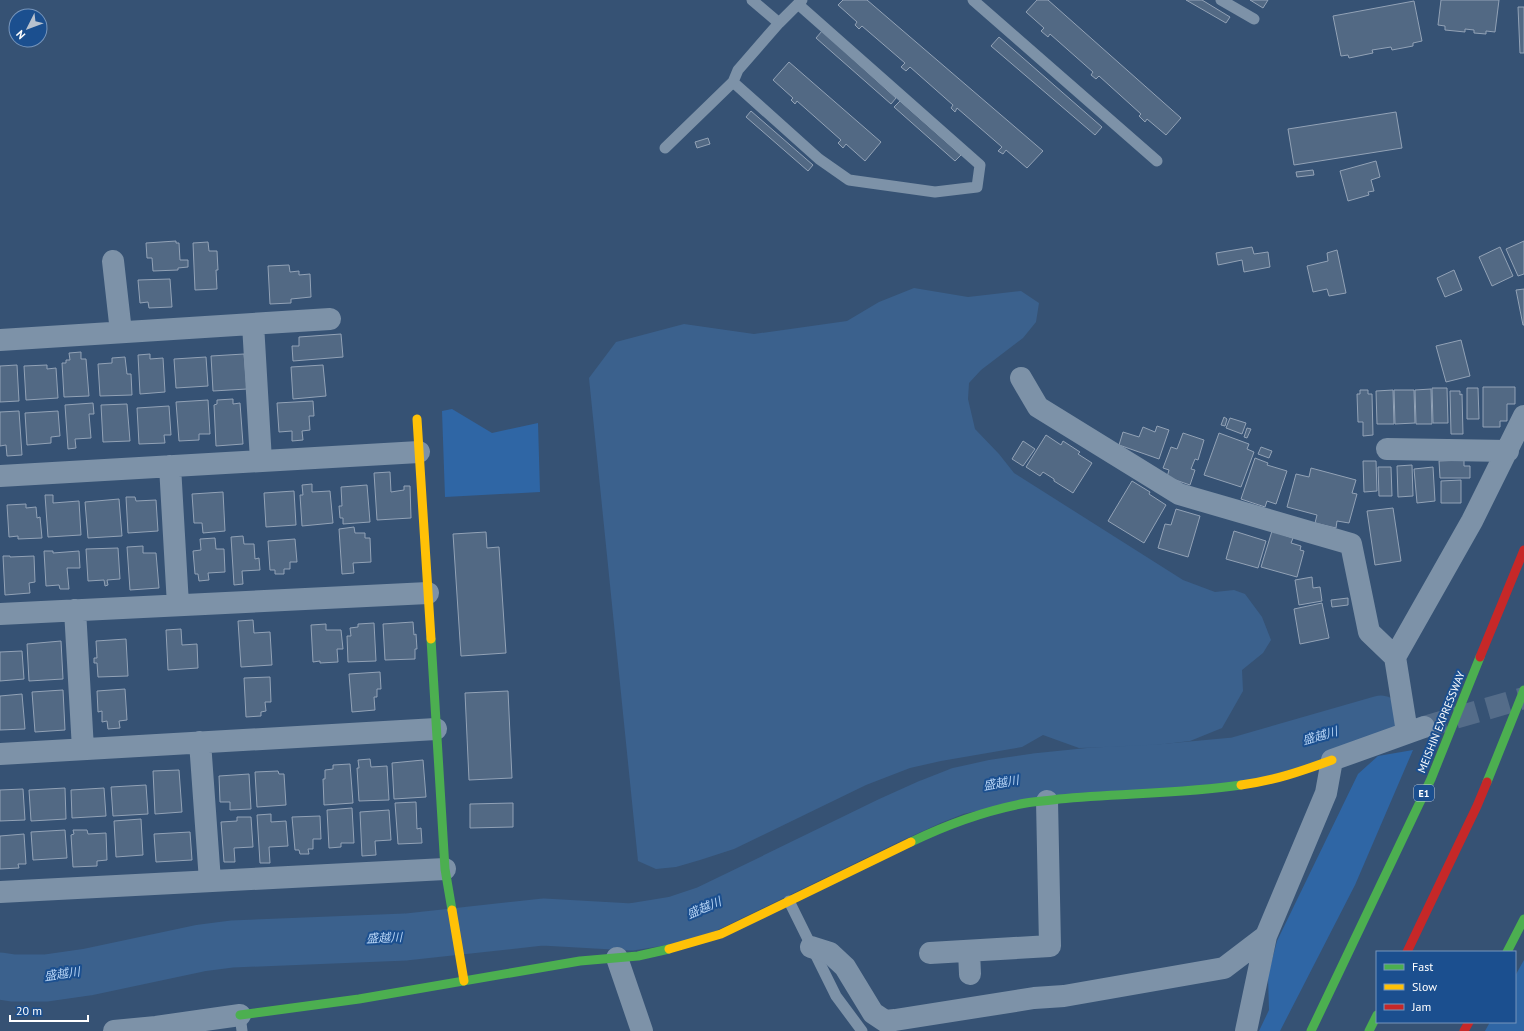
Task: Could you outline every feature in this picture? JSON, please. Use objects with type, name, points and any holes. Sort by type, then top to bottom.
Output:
[{"type":"main road","points":[[417,419],[445,869],[464,981]]},
{"type":"main road","name":"MEISHIN EXPRESSWAY","points":[[1311,1031],[1431,779],[1524,550]]},
{"type":"main road","points":[[1407,951],[1477,806],[1524,690]]},
{"type":"main road","points":[[241,1023],[359,999],[580,962],[638,956],[686,945],[721,934],[756,918],[928,834],[957,822],[1026,803],[1098,795],[1206,790],[1262,782],[1302,771],[1332,760]]},
{"type":"main road","points":[[1508,951],[1524,920]]},
{"type":"main road","points":[[1369,1031],[1376,1017]]},
{"type":"street","points":[[113,261],[120,332]]},
{"type":"street","points":[[0,340],[330,319]]},
{"type":"street","points":[[253,324],[261,461]]},
{"type":"street","points":[[1021,378],[1038,407],[1179,494],[1351,544],[1369,632],[1395,657],[1416,730],[1332,760],[1326,793],[1266,936],[1246,1031]]},
{"type":"street","points":[[1395,657],[1472,521],[1524,416]]},
{"type":"street","points":[[1387,449],[1508,451]]},
{"type":"street","points":[[0,476],[419,452]]},
{"type":"street","points":[[170,466],[178,605]]},
{"type":"street","points":[[0,614],[428,593]]},
{"type":"street","points":[[75,610],[83,749]]},
{"type":"street","points":[[0,754],[436,729]]},
{"type":"street","points":[[200,742],[210,881]]},
{"type":"street","points":[[930,952],[1050,946],[1047,801]]},
{"type":"street","points":[[0,892],[445,869]]},
{"type":"street","points":[[811,947],[830,953],[845,967],[873,1013],[885,1020],[895,1020],[1034,998],[1064,996],[1224,968],[1266,936]]},
{"type":"street","points":[[969,950],[970,974]]},
{"type":"street","points":[[617,958],[642,1031]]},
{"type":"street","points":[[114,1031],[241,1023]]},
{"type":"lane","points":[[752,0],[779,23]]},
{"type":"lane","points":[[973,0],[1157,161]]},
{"type":"lane","points":[[1221,0],[1254,19]]},
{"type":"lane","points":[[665,148],[733,82],[738,70],[779,23],[800,2],[980,164],[977,187],[935,192],[849,180],[819,159],[733,82]]},
{"type":"lane","points":[[789,901],[836,996],[862,1031]]},
{"type":"shaded area","points":[[914,288],[968,297],[1021,291],[1039,303],[1036,322],[1023,338],[981,370],[969,383],[968,399],[975,429],[999,454],[1014,473],[1183,580],[1215,592],[1234,590],[1245,594],[1262,617],[1271,640],[1263,653],[1242,670],[1243,691],[1222,728],[1190,741],[1148,746],[1079,748],[1043,735],[1022,747],[910,768],[866,785],[734,849],[700,860],[676,867],[656,869],[638,861],[589,378],[616,342],[684,324],[754,334],[847,321],[879,302]]},
{"type":"shaded area","points":[[452,409],[492,433],[538,423],[540,492],[445,497],[442,411]]},
{"type":"shaded area","points":[[1413,750],[1355,885],[1280,1031],[1259,1031],[1269,1010],[1268,975],[1277,941],[1358,774],[1378,756]]},
{"type":"shaded area","points":[[1524,960],[1524,1031],[1485,1031],[1489,1023],[1516,1023],[1516,974]]},
{"type":"building","points":[[843,0],[867,0],[1043,151],[1027,168],[1006,150],[1003,154],[998,151],[1002,147],[957,108],[955,112],[951,108],[953,105],[910,67],[906,71],[901,67],[905,63],[862,26],[859,29],[855,25],[857,22],[838,5]]},
{"type":"building","points":[[1037,0],[1048,0],[1181,118],[1166,135],[1147,119],[1145,122],[1139,116],[1141,114],[1099,76],[1096,79],[1091,75],[1093,72],[1050,34],[1048,37],[1041,31],[1044,28],[1026,12]]},
{"type":"building","points":[[1186,0],[1202,0],[1230,17],[1226,23]]},
{"type":"building","points":[[1250,0],[1268,0],[1263,8]]},
{"type":"building","points":[[1441,0],[1499,0],[1495,32],[1486,31],[1486,34],[1474,33],[1474,30],[1465,29],[1465,32],[1445,30],[1445,26],[1438,25]]},
{"type":"building","points":[[1414,1],[1422,41],[1413,43],[1413,46],[1392,50],[1391,47],[1372,50],[1373,53],[1349,58],[1348,55],[1341,56],[1333,16]]},
{"type":"building","points":[[1518,7],[1524,7],[1524,53],[1520,53]]},
{"type":"building","points":[[822,31],[896,98],[891,104],[816,38]]},
{"type":"building","points":[[999,37],[1102,127],[1095,135],[991,46]]},
{"type":"building","points":[[789,62],[881,142],[865,161],[846,144],[843,148],[838,143],[841,140],[797,101],[795,104],[791,100],[793,98],[773,80]]},
{"type":"building","points":[[900,101],[961,155],[955,161],[894,107]]},
{"type":"building","points":[[751,111],[813,165],[808,171],[746,117]]},
{"type":"building","points":[[1396,112],[1402,148],[1294,165],[1288,129]]},
{"type":"building","points":[[708,138],[710,144],[697,148],[695,142]]},
{"type":"building","points":[[1376,161],[1380,177],[1371,180],[1374,191],[1368,192],[1369,195],[1348,201],[1340,171]]},
{"type":"building","points":[[1313,170],[1314,175],[1297,177],[1296,172]]},
{"type":"building","points":[[176,241],[176,243],[179,243],[180,260],[188,260],[188,267],[178,268],[178,270],[153,271],[152,258],[147,258],[146,243]]},
{"type":"building","points":[[1524,241],[1524,274],[1518,276],[1506,249]]},
{"type":"building","points":[[208,242],[209,251],[217,251],[217,289],[195,290],[193,243]]},
{"type":"building","points":[[1252,247],[1254,254],[1268,252],[1270,267],[1244,272],[1242,260],[1218,265],[1216,253]]},
{"type":"building","points":[[1500,247],[1513,276],[1492,286],[1479,257]]},
{"type":"building","points":[[1337,250],[1346,293],[1329,296],[1327,289],[1313,292],[1307,266],[1328,261],[1327,253]]},
{"type":"building","points":[[289,265],[290,272],[299,271],[299,275],[310,274],[311,297],[291,299],[291,303],[270,304],[268,266]]},
{"type":"building","points":[[1454,270],[1462,290],[1445,297],[1437,278]]},
{"type":"building","points":[[170,279],[172,307],[149,308],[148,302],[140,303],[138,280]]},
{"type":"building","points":[[1524,289],[1524,325],[1523,325],[1516,290]]},
{"type":"building","points":[[341,334],[343,357],[293,361],[292,346],[299,346],[299,337]]},
{"type":"building","points":[[1461,340],[1470,376],[1446,382],[1436,346]]},
{"type":"building","points":[[81,352],[81,359],[86,359],[89,396],[64,397],[62,363],[66,363],[66,360],[70,360],[69,353]]},
{"type":"building","points":[[150,354],[150,359],[163,358],[165,392],[140,394],[138,355]]},
{"type":"building","points":[[244,354],[247,389],[213,391],[211,356]]},
{"type":"building","points":[[125,357],[127,374],[131,374],[132,395],[100,396],[98,364],[112,363],[112,358]]},
{"type":"building","points":[[206,357],[208,386],[176,388],[174,359]]},
{"type":"building","points":[[17,365],[19,401],[0,402],[0,366]]},
{"type":"building","points":[[47,365],[47,369],[56,368],[58,398],[26,400],[24,366]]},
{"type":"building","points":[[323,365],[326,396],[293,399],[291,367]]},
{"type":"building","points":[[1483,387],[1515,387],[1515,404],[1507,404],[1507,421],[1500,421],[1500,427],[1483,427]]},
{"type":"building","points":[[1432,388],[1447,388],[1448,423],[1433,423]]},
{"type":"building","points":[[1467,388],[1478,388],[1479,419],[1467,419]]},
{"type":"building","points":[[1431,389],[1432,424],[1416,424],[1415,390]]},
{"type":"building","points":[[1360,390],[1368,390],[1368,394],[1372,394],[1373,435],[1363,436],[1363,422],[1358,422],[1357,394],[1360,394]]},
{"type":"building","points":[[1393,390],[1394,424],[1377,424],[1376,391]]},
{"type":"building","points":[[1394,390],[1414,390],[1415,423],[1395,424]]},
{"type":"building","points":[[1450,391],[1460,391],[1460,395],[1462,394],[1463,434],[1451,434]]},
{"type":"building","points":[[233,399],[233,404],[240,403],[243,444],[216,446],[214,405],[217,404],[217,400]]},
{"type":"building","points":[[208,400],[210,434],[199,434],[199,440],[179,441],[176,402]]},
{"type":"building","points":[[313,401],[314,416],[309,416],[310,430],[302,431],[303,440],[292,441],[292,431],[279,432],[277,403]]},
{"type":"building","points":[[93,403],[94,414],[89,414],[91,438],[75,439],[76,448],[68,449],[65,405]]},
{"type":"building","points":[[127,404],[130,441],[103,442],[101,405]]},
{"type":"building","points":[[169,406],[171,435],[164,435],[165,443],[139,444],[137,408]]},
{"type":"building","points":[[19,411],[22,455],[7,456],[6,445],[0,446],[0,412]]},
{"type":"building","points":[[58,411],[60,436],[51,437],[51,443],[27,445],[25,413]]},
{"type":"building","points":[[1224,417],[1227,419],[1225,426],[1221,425]]},
{"type":"building","points":[[1230,418],[1246,423],[1242,434],[1226,428]]},
{"type":"building","points":[[1157,426],[1169,430],[1159,459],[1119,445],[1123,432],[1139,437],[1143,427],[1155,432]]},
{"type":"building","points":[[1247,428],[1251,429],[1247,438],[1244,437]]},
{"type":"building","points":[[1183,433],[1204,440],[1198,460],[1195,459],[1191,469],[1195,470],[1190,485],[1167,477],[1169,470],[1163,468],[1171,447],[1177,449]]},
{"type":"building","points":[[1219,433],[1249,444],[1247,449],[1254,452],[1241,487],[1204,475]]},
{"type":"building","points":[[1046,435],[1061,445],[1063,441],[1080,452],[1078,454],[1092,463],[1073,493],[1043,472],[1040,476],[1026,467]]},
{"type":"building","points":[[1023,441],[1035,449],[1023,466],[1012,459]]},
{"type":"building","points":[[1261,447],[1272,451],[1269,458],[1258,454]]},
{"type":"building","points":[[1255,458],[1268,463],[1267,465],[1287,471],[1276,504],[1267,501],[1265,507],[1241,499]]},
{"type":"building","points":[[1464,460],[1464,466],[1470,466],[1470,478],[1440,478],[1439,461]]},
{"type":"building","points":[[1363,461],[1376,461],[1377,491],[1364,492]]},
{"type":"building","points":[[1412,465],[1413,496],[1398,497],[1397,466]]},
{"type":"building","points":[[1378,467],[1391,467],[1392,496],[1379,496]]},
{"type":"building","points":[[1433,467],[1435,501],[1417,503],[1414,469]]},
{"type":"building","points":[[1311,468],[1356,480],[1352,493],[1357,494],[1349,523],[1337,521],[1336,528],[1315,523],[1317,515],[1287,507],[1296,474],[1309,477]]},
{"type":"building","points":[[390,472],[391,492],[404,490],[404,486],[410,486],[411,518],[377,520],[374,473]]},
{"type":"building","points":[[1461,480],[1461,503],[1441,503],[1441,481]]},
{"type":"building","points":[[1132,481],[1150,492],[1149,494],[1166,505],[1144,543],[1108,521]]},
{"type":"building","points":[[312,484],[312,492],[330,491],[333,523],[302,526],[300,495],[303,495],[302,485]]},
{"type":"building","points":[[367,485],[370,522],[343,524],[343,518],[340,518],[339,506],[342,506],[341,487]]},
{"type":"building","points":[[294,491],[296,525],[266,527],[264,493]]},
{"type":"building","points":[[223,492],[225,531],[203,533],[202,523],[194,523],[192,494]]},
{"type":"building","points":[[45,495],[53,495],[53,503],[79,501],[81,535],[48,537]]},
{"type":"building","points":[[126,497],[135,497],[136,501],[156,500],[158,531],[128,533]]},
{"type":"building","points":[[119,499],[122,536],[88,538],[85,502]]},
{"type":"building","points":[[26,504],[26,508],[36,507],[37,518],[40,517],[42,538],[18,539],[18,536],[9,537],[7,505]]},
{"type":"building","points":[[1393,508],[1401,561],[1375,565],[1367,511]]},
{"type":"building","points":[[1176,509],[1200,516],[1188,557],[1158,548],[1165,524],[1171,525]]},
{"type":"building","points":[[354,527],[355,533],[365,533],[365,538],[370,538],[371,562],[353,563],[354,573],[342,574],[339,529]]},
{"type":"building","points":[[1234,531],[1266,541],[1258,568],[1226,559]]},
{"type":"building","points":[[1272,531],[1293,538],[1291,543],[1301,546],[1300,550],[1304,551],[1297,577],[1261,567]]},
{"type":"building","points":[[486,532],[487,548],[499,547],[506,653],[461,656],[453,534]]},
{"type":"building","points":[[243,536],[244,544],[254,544],[255,559],[259,558],[260,570],[242,571],[243,584],[234,585],[231,537]]},
{"type":"building","points":[[215,538],[216,549],[224,549],[225,572],[208,573],[209,580],[199,581],[198,574],[195,574],[193,551],[201,550],[200,539]]},
{"type":"building","points":[[295,539],[297,562],[290,562],[290,569],[284,569],[284,574],[275,574],[275,570],[270,570],[268,541]]},
{"type":"building","points":[[143,546],[143,553],[156,553],[159,588],[130,590],[127,547]]},
{"type":"building","points":[[118,548],[120,579],[107,580],[108,585],[105,586],[104,580],[88,581],[86,549]]},
{"type":"building","points":[[44,551],[53,551],[53,553],[79,551],[80,568],[67,568],[69,589],[60,589],[59,585],[46,586]]},
{"type":"building","points":[[3,556],[34,556],[35,582],[29,583],[30,593],[5,595]]},
{"type":"building","points":[[1312,577],[1313,588],[1320,587],[1322,601],[1299,605],[1295,580]]},
{"type":"building","points":[[1348,598],[1348,605],[1332,607],[1331,600]]},
{"type":"building","points":[[1322,603],[1329,638],[1300,644],[1294,609]]},
{"type":"building","points":[[253,620],[254,633],[270,632],[272,665],[241,667],[238,621]]},
{"type":"building","points":[[413,622],[414,635],[416,634],[417,649],[415,649],[415,659],[385,660],[383,624]]},
{"type":"building","points":[[374,623],[376,661],[348,662],[347,636],[351,636],[350,628],[358,627],[358,624]]},
{"type":"building","points":[[326,624],[326,630],[341,630],[343,649],[337,649],[338,662],[313,662],[311,625]]},
{"type":"building","points":[[181,629],[182,645],[197,644],[198,668],[168,670],[166,630]]},
{"type":"building","points":[[126,639],[128,676],[98,677],[97,663],[94,663],[94,658],[97,658],[96,641]]},
{"type":"building","points":[[61,641],[63,679],[29,681],[27,644]]},
{"type":"building","points":[[22,651],[24,679],[0,681],[0,652]]},
{"type":"building","points":[[380,672],[381,689],[377,689],[377,697],[374,697],[375,710],[352,712],[349,674]]},
{"type":"building","points":[[270,677],[271,702],[265,702],[266,711],[261,712],[261,716],[246,717],[244,678]]},
{"type":"building","points":[[125,689],[127,720],[119,721],[120,728],[108,729],[107,721],[102,722],[102,711],[98,712],[97,691]]},
{"type":"building","points":[[63,690],[65,730],[35,732],[32,692]]},
{"type":"building","points":[[508,691],[512,778],[469,780],[465,693]]},
{"type":"building","points":[[22,694],[25,729],[0,730],[0,696]]},
{"type":"building","points":[[370,759],[371,767],[387,766],[389,800],[359,801],[358,760]]},
{"type":"building","points":[[423,760],[426,797],[394,799],[392,763]]},
{"type":"building","points":[[350,764],[353,803],[324,805],[323,779],[325,779],[325,770],[333,769],[333,765]]},
{"type":"building","points":[[179,770],[182,812],[155,814],[153,771]]},
{"type":"building","points":[[278,771],[279,774],[284,774],[286,805],[257,807],[255,772]]},
{"type":"building","points":[[249,774],[251,809],[230,810],[230,802],[220,802],[219,776]]},
{"type":"building","points":[[146,785],[148,814],[113,816],[111,787]]},
{"type":"building","points":[[65,788],[66,819],[31,821],[29,790]]},
{"type":"building","points":[[104,788],[106,816],[72,818],[71,790]]},
{"type":"building","points":[[23,789],[25,820],[0,821],[0,790]]},
{"type":"building","points":[[416,802],[417,829],[421,828],[422,843],[398,844],[395,803]]},
{"type":"building","points":[[513,803],[513,827],[470,828],[470,804]]},
{"type":"building","points":[[352,808],[354,843],[341,843],[341,847],[329,848],[327,810]]},
{"type":"building","points":[[389,810],[391,840],[375,841],[376,855],[362,856],[360,812]]},
{"type":"building","points":[[271,814],[271,822],[286,821],[288,846],[269,847],[270,863],[260,863],[257,815]]},
{"type":"building","points":[[320,816],[321,839],[313,839],[313,849],[308,849],[309,854],[300,854],[299,850],[295,850],[292,817]]},
{"type":"building","points":[[237,817],[251,817],[253,847],[234,848],[235,862],[224,862],[221,822],[237,821]]},
{"type":"building","points":[[141,819],[143,855],[116,857],[114,821]]},
{"type":"building","points":[[65,830],[67,858],[33,860],[31,832]]},
{"type":"building","points":[[73,830],[87,830],[88,834],[106,833],[107,860],[97,861],[97,866],[73,867],[71,835],[74,834]]},
{"type":"building","points":[[190,832],[192,860],[156,862],[154,834]]},
{"type":"building","points":[[24,834],[26,864],[18,864],[19,868],[0,869],[0,836]]},
{"type":"waterway","name":"盛越川","points":[[0,976],[13,978],[46,978],[88,972],[201,948],[232,944],[406,937],[543,922],[631,927],[674,920],[707,909],[890,820],[958,791],[994,783],[1035,777],[1094,771],[1159,768],[1235,761],[1381,719]]},
{"type":"tunnel","points":[[1424,727],[1524,698]]},
{"type":"traffic: fast","points":[[431,639],[445,869],[452,910]]},
{"type":"traffic: fast","points":[[1311,1031],[1431,779],[1480,657]]},
{"type":"traffic: fast","points":[[1487,782],[1524,690]]},
{"type":"traffic: fast","points":[[911,842],[967,819],[1026,803],[1082,797],[1196,790],[1241,785]]},
{"type":"traffic: fast","points":[[1508,951],[1524,919]]},
{"type":"traffic: fast","points":[[240,1015],[359,999],[580,961],[638,956],[669,949]]},
{"type":"traffic: fast","points":[[1369,1031],[1376,1017]]},
{"type":"traffic: slow","points":[[417,419],[431,639]]},
{"type":"traffic: slow","points":[[1241,785],[1298,772],[1332,760]]},
{"type":"traffic: slow","points":[[669,949],[721,934],[911,842]]},
{"type":"traffic: slow","points":[[452,910],[464,981]]},
{"type":"traffic: jam","points":[[1480,657],[1524,550]]},
{"type":"traffic: jam","points":[[1407,951],[1487,782]]},
{"type":"traffic: jam","points":[[1464,1031],[1468,1023]]}]
